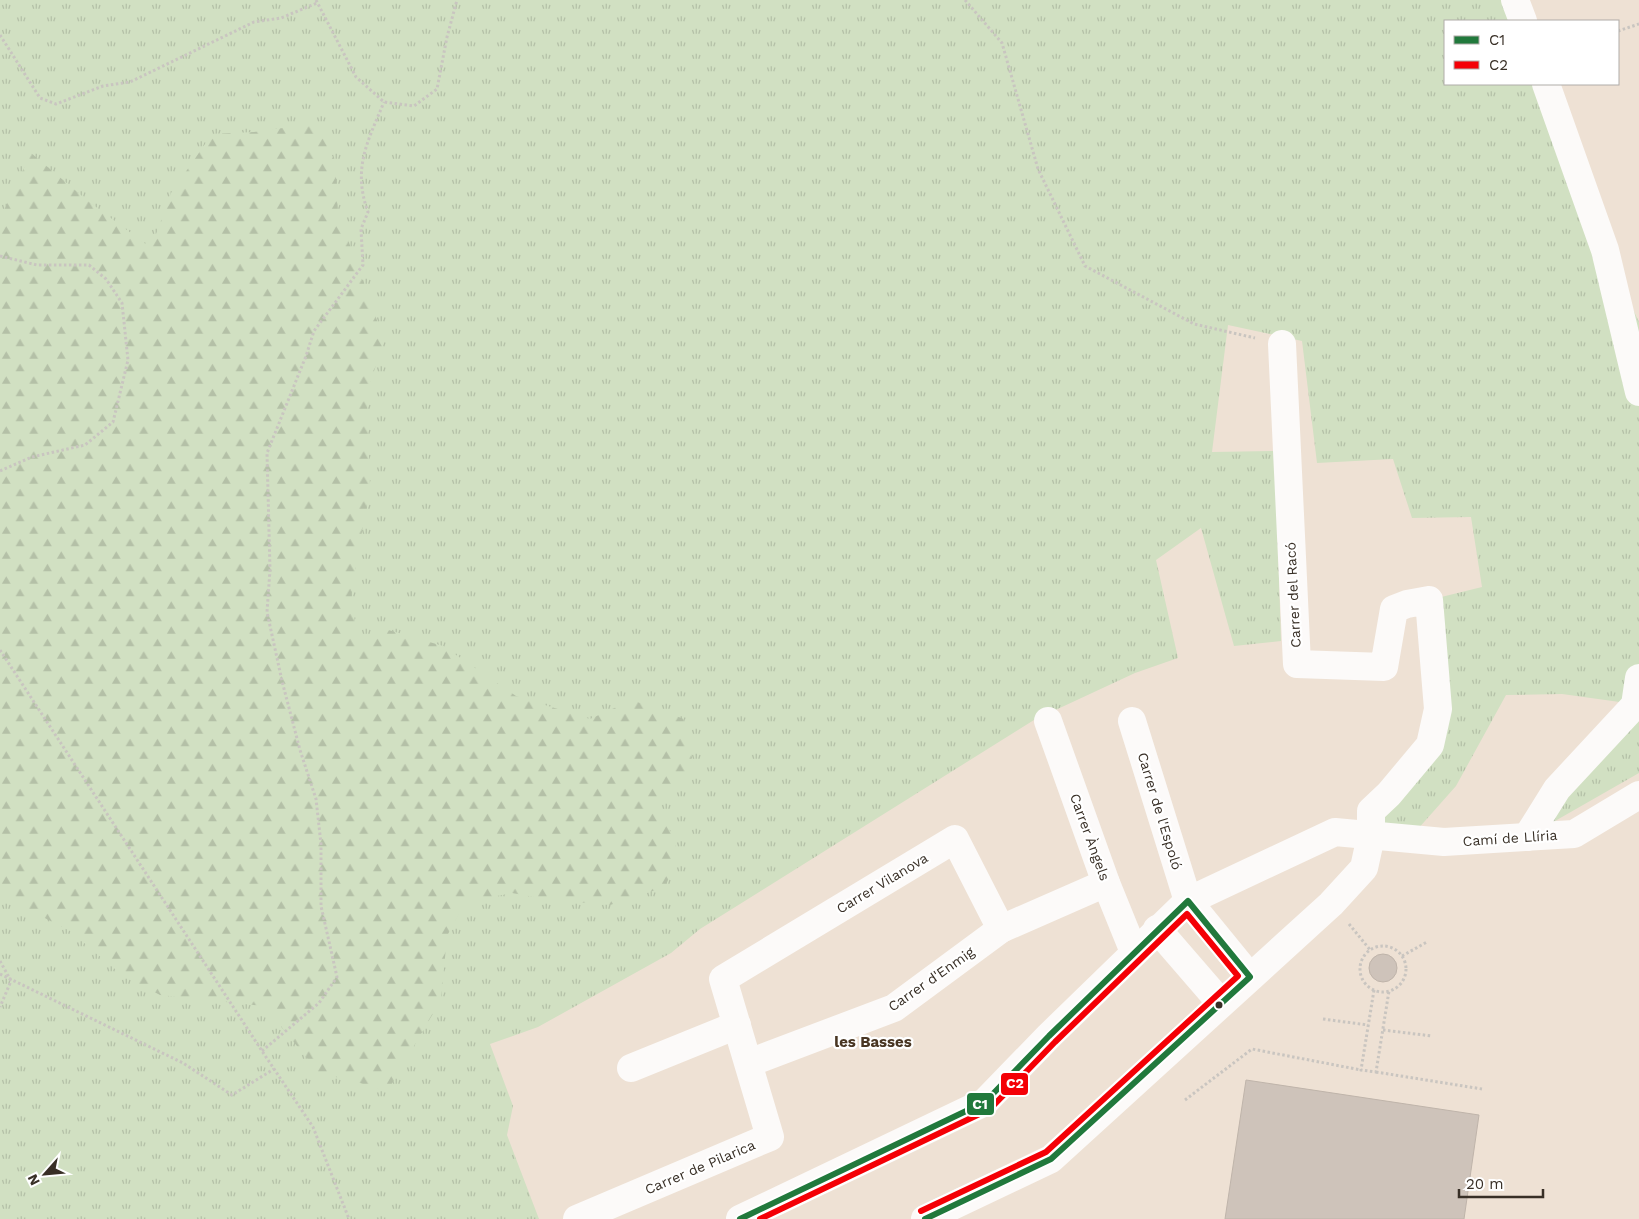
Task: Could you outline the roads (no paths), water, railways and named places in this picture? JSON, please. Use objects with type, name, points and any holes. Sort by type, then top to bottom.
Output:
[{"type":"street","points":[[1515,0],[1523,20]]},
{"type":"street","points":[[1546,85],[1605,250],[1639,392]]},
{"type":"street","name":"Carrer del Racó","points":[[1282,344],[1296,664],[1384,667],[1394,609],[1407,604],[1429,600],[1438,709],[1430,746],[1390,794],[1371,811],[1371,836]]},
{"type":"street","points":[[1527,837],[1558,789],[1634,704],[1639,678]]},
{"type":"street","name":"Carrer Àngels","points":[[1048,721],[1106,883],[1134,952]]},
{"type":"street","name":"Carrer de l'Espoló","points":[[1132,721],[1188,901]]},
{"type":"street","name":"Camí de Llíria","points":[[740,1219],[985,1102],[1157,929],[1188,901],[1335,832],[1444,842],[1574,834],[1639,796]]},
{"type":"street","points":[[925,1219],[1051,1159],[1331,904],[1364,868],[1371,836]]},
{"type":"street","name":"Carrer Vilanova","points":[[723,979],[954,839],[1000,929]]},
{"type":"street","name":"Carrer d'Enmig","points":[[749,1063],[894,1008],[1000,929],[1106,883]]},
{"type":"street","points":[[1188,901],[1250,977]]},
{"type":"street","points":[[1157,929],[1221,1004]]},
{"type":"street","name":"Carrer de Pilarica","points":[[577,1219],[770,1137],[723,979]]},
{"type":"street","points":[[632,1068],[737,1025]]},
{"type":"district","name":"les Basses","points":[[873,1042]]}]
